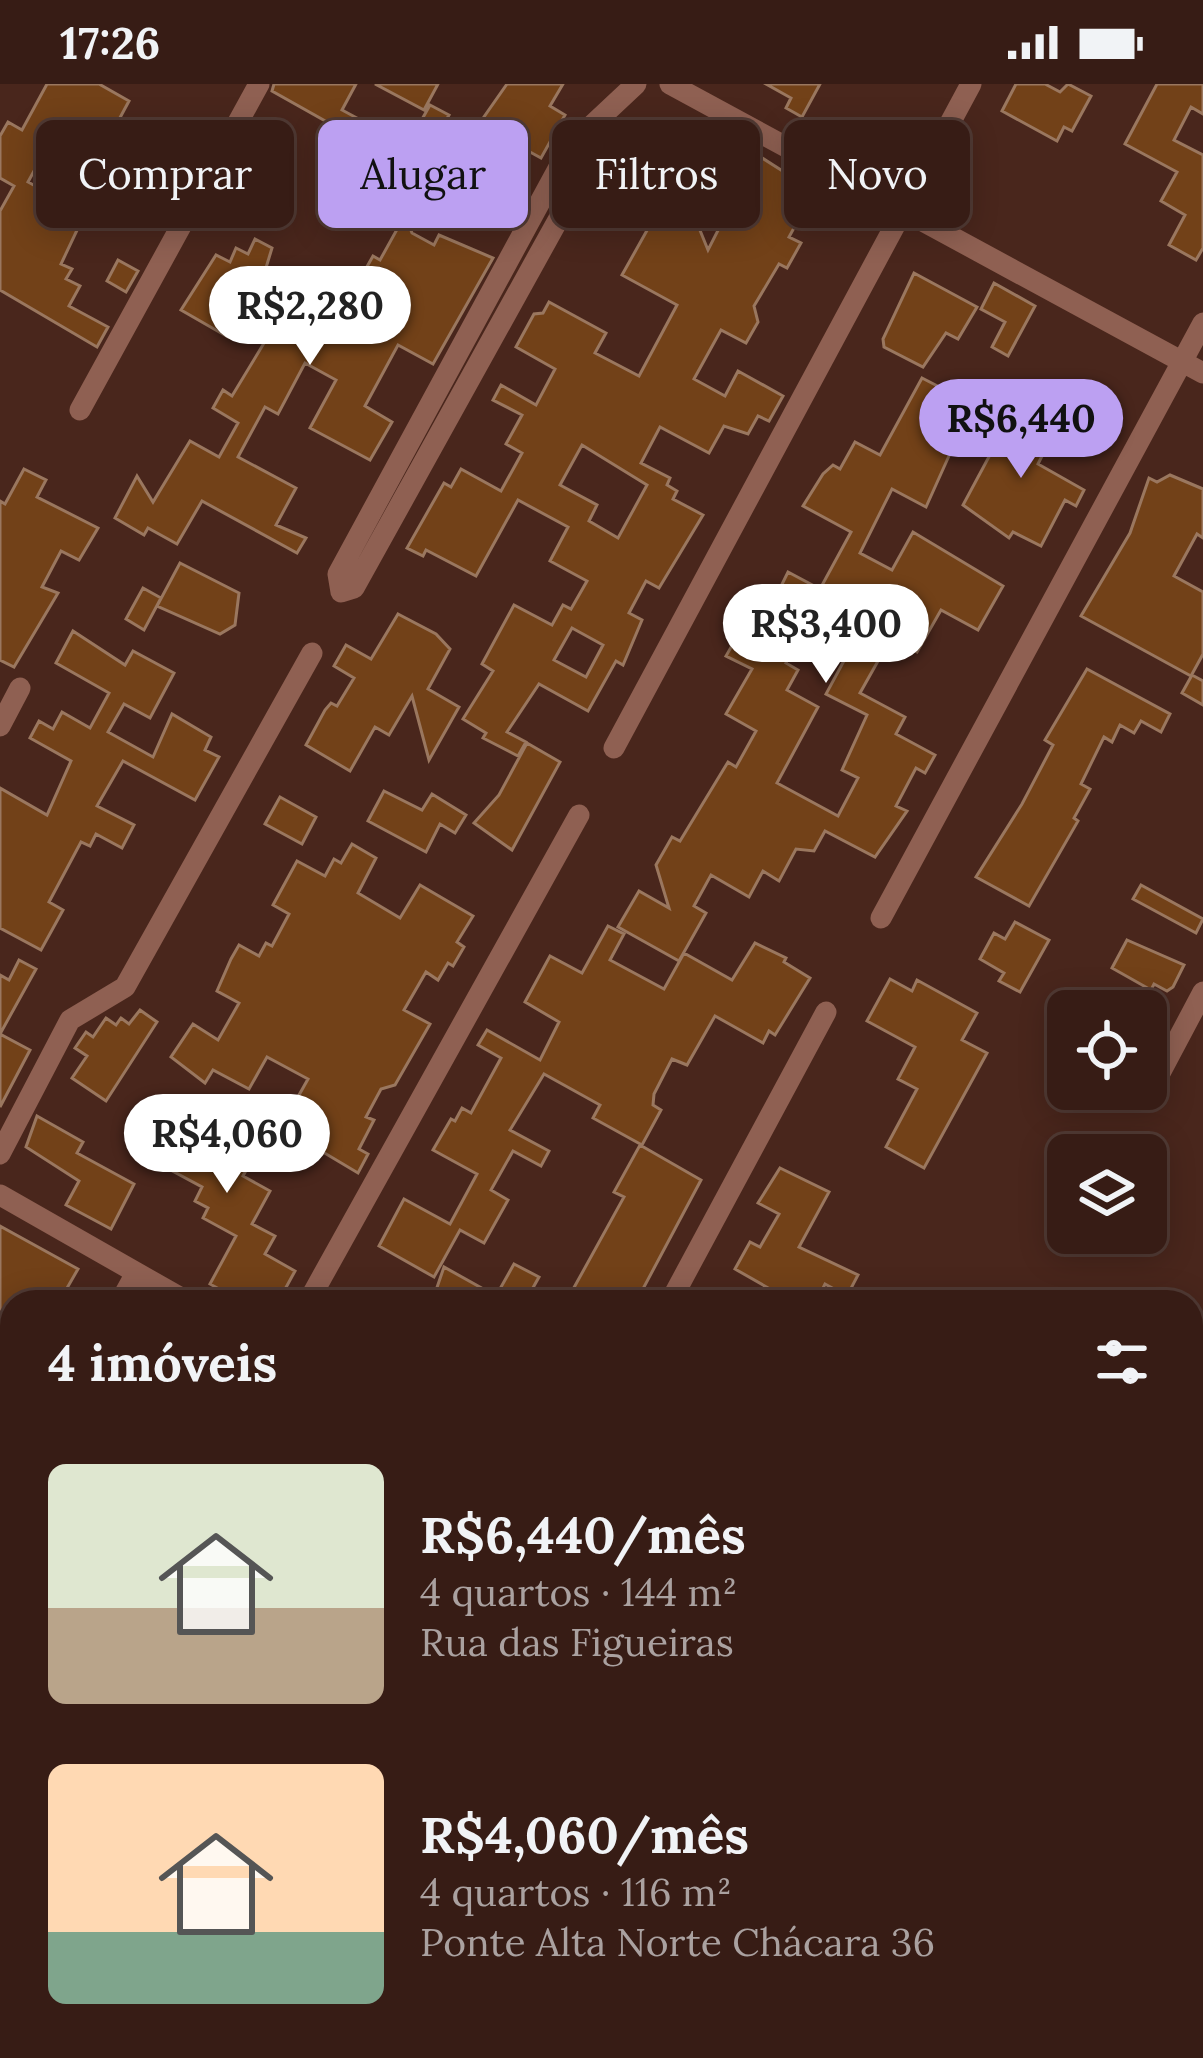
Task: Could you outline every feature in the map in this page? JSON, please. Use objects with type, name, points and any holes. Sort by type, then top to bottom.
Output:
[{"type":"street","points":[[80,410],[259,84]]},
{"type":"street","points":[[600,120],[635,84]]},
{"type":"street","points":[[670,84],[784,147]]},
{"type":"street","points":[[951,120],[971,84]]},
{"type":"street","points":[[552,181],[338,574],[340,592],[354,588],[553,228]]},
{"type":"street","points":[[614,748],[892,228]]},
{"type":"street","points":[[931,228],[1193,368]]},
{"type":"street","points":[[482,308],[502,320]]},
{"type":"street","points":[[881,918],[1193,368],[1203,322]]},
{"type":"street","points":[[0,1154],[70,1021],[125,987],[312,653]]},
{"type":"street","points":[[0,726],[20,688]]},
{"type":"street","points":[[315,1290],[579,814]]},
{"type":"street","points":[[1167,1060],[1203,992]]},
{"type":"street","points":[[676,1290],[826,1012]]},
{"type":"street","points":[[0,1195],[166,1290]]},
{"type":"street","points":[[127,1290],[136,1273]]},
{"type":"building","points":[[47,84],[99,84],[129,101],[119,120],[36,120],[36,167],[28,182],[36,186],[36,228],[78,228],[61,264],[72,269],[66,279],[80,286],[69,306],[108,327],[97,347],[0,290],[0,211],[14,186],[0,178],[0,136],[8,122],[22,130]]},
{"type":"building","points":[[274,84],[356,84],[342,110],[361,120],[324,120],[272,91]]},
{"type":"building","points":[[375,84],[438,84],[424,110]]},
{"type":"building","points":[[507,84],[563,84],[550,106],[565,115],[562,120],[552,120],[552,138],[541,158],[528,151],[528,120],[482,120]]},
{"type":"building","points":[[766,84],[820,84],[802,117],[786,108],[791,98]]},
{"type":"building","points":[[1016,84],[1045,84],[1060,92],[1068,84],[1091,96],[1072,131],[1064,127],[1057,141],[1002,111]]},
{"type":"building","points":[[1157,84],[1203,84],[1203,114],[1191,107],[1174,140],[1203,155],[1203,248],[1196,260],[1169,245],[1185,215],[1161,201],[1177,172],[1125,144]]},
{"type":"building","points":[[430,105],[449,115],[446,120],[422,120]]},
{"type":"building","points":[[760,157],[784,172],[784,228],[794,228],[789,237],[801,243],[787,268],[779,264],[754,306],[758,322],[746,343],[721,330],[694,379],[725,396],[738,371],[783,396],[769,421],[758,416],[748,434],[724,426],[709,453],[660,427],[641,463],[670,478],[667,485],[677,491],[673,499],[703,515],[659,588],[646,581],[629,613],[642,620],[623,665],[616,661],[588,711],[539,684],[507,732],[526,742],[518,756],[483,738],[486,733],[463,719],[493,671],[482,664],[514,605],[552,625],[563,605],[571,609],[587,581],[550,561],[568,527],[518,500],[476,576],[426,550],[423,556],[407,548],[444,483],[451,487],[461,469],[501,491],[522,453],[506,444],[522,415],[493,400],[501,385],[536,405],[555,369],[516,347],[534,314],[543,313],[549,302],[606,333],[595,353],[639,376],[677,305],[622,275],[648,228],[699,228],[708,250],[719,228],[760,228]],"holes":[[[582,445],[647,485],[618,538],[589,521],[597,505],[560,485]],[[572,628],[603,645],[586,677],[554,660]]]},
{"type":"building","points":[[398,228],[410,228],[434,245],[439,235],[493,258],[433,364],[398,345],[365,406],[392,422],[370,460],[310,428],[336,380],[305,363],[278,414],[265,407],[238,457],[296,488],[276,525],[306,538],[297,553],[202,501],[177,544],[148,528],[144,535],[115,518],[137,476],[153,502],[190,441],[219,457],[238,423],[213,408],[223,390],[232,396],[287,305],[257,288],[228,337],[181,310],[216,255],[230,262],[236,248],[248,254],[255,239],[272,248],[265,271],[305,294],[317,272],[355,288],[373,256],[380,260]]},
{"type":"building","points":[[118,260],[138,271],[126,292],[107,281]]},
{"type":"building","points":[[914,273],[977,307],[958,339],[946,333],[923,367],[884,347],[883,339]]},
{"type":"building","points":[[994,283],[1035,306],[1008,356],[992,347],[1005,322],[981,309]]},
{"type":"building","points":[[922,378],[980,408],[968,430],[962,427],[926,507],[892,489],[860,553],[892,570],[913,532],[1003,586],[978,630],[941,610],[917,652],[891,638],[860,693],[905,717],[896,734],[935,755],[925,773],[916,768],[896,806],[907,811],[875,857],[825,831],[814,851],[796,849],[779,881],[763,871],[749,897],[711,875],[694,906],[706,913],[679,961],[618,927],[639,891],[669,908],[656,865],[672,837],[680,841],[728,762],[736,767],[756,731],[726,714],[752,669],[726,656],[751,612],[765,619],[788,572],[820,589],[851,532],[803,506],[823,474],[833,465],[840,469],[855,442],[880,455]],"holes":[[[802,634],[846,657],[826,694],[867,715],[842,770],[858,778],[838,816],[777,783],[818,707],[787,690],[798,670],[786,663]]]},
{"type":"building","points":[[1020,399],[1042,411],[1035,424],[1053,434],[1038,464],[1084,490],[1076,506],[1065,500],[1041,546],[1013,532],[1009,538],[963,505]]},
{"type":"building","points":[[24,469],[46,480],[37,497],[98,528],[79,560],[61,551],[42,587],[58,593],[14,667],[0,660],[0,501],[5,504]]},
{"type":"building","points":[[1170,475],[1203,489],[1203,538],[1197,534],[1174,576],[1203,592],[1203,654],[1191,676],[1081,616],[1130,533],[1149,478],[1157,482]]},
{"type":"building","points":[[180,563],[239,593],[235,625],[220,634],[157,606]]},
{"type":"building","points":[[143,588],[161,598],[144,630],[126,619]]},
{"type":"building","points":[[398,614],[436,634],[450,649],[428,689],[459,707],[429,760],[412,696],[389,735],[375,727],[350,771],[306,745],[325,710],[331,703],[337,706],[354,678],[334,666],[346,645],[371,659]]},
{"type":"building","points":[[73,631],[125,665],[133,651],[174,673],[150,718],[124,704],[108,732],[153,757],[172,714],[211,737],[205,750],[219,757],[195,800],[123,761],[97,806],[134,825],[122,848],[96,834],[90,846],[81,842],[49,902],[63,910],[41,950],[0,928],[0,788],[47,815],[71,761],[30,738],[39,721],[53,729],[62,712],[90,728],[109,693],[56,663]]},
{"type":"building","points":[[1087,669],[1170,714],[1161,732],[1141,721],[1134,733],[1120,725],[1112,742],[1104,737],[1081,784],[1090,789],[1074,818],[1078,821],[1029,906],[976,877],[1022,804],[1053,745],[1045,740]]},
{"type":"building","points":[[1192,675],[1203,681],[1203,705],[1182,693]]},
{"type":"building","points":[[527,743],[560,762],[512,850],[474,823],[499,795]]},
{"type":"building","points":[[384,791],[422,810],[432,794],[466,815],[455,833],[440,824],[426,852],[368,821]]},
{"type":"building","points":[[280,797],[316,817],[302,844],[265,824]]},
{"type":"building","points":[[352,844],[376,858],[358,893],[400,918],[420,885],[473,916],[457,942],[464,947],[453,966],[448,963],[438,980],[426,972],[404,1010],[430,1024],[395,1085],[381,1089],[366,1117],[374,1120],[359,1149],[368,1154],[358,1173],[281,1127],[308,1079],[267,1057],[249,1089],[213,1070],[205,1083],[171,1057],[193,1024],[218,1040],[239,1003],[217,991],[231,959],[239,945],[259,956],[266,943],[272,946],[289,914],[273,905],[297,861],[325,876],[334,859],[341,863]]},
{"type":"building","points":[[1141,885],[1203,919],[1196,933],[1133,899]]},
{"type":"building","points":[[1015,922],[1049,940],[1020,992],[999,981],[1004,973],[980,959],[994,933],[1005,939]]},
{"type":"building","points":[[608,926],[624,934],[610,960],[664,989],[684,953],[732,980],[755,943],[786,958],[784,962],[810,978],[775,1035],[769,1031],[763,1043],[715,1016],[687,1065],[672,1059],[654,1094],[653,1105],[661,1110],[642,1145],[593,1118],[600,1105],[544,1074],[510,1130],[549,1151],[541,1166],[513,1151],[491,1190],[508,1200],[484,1243],[460,1230],[434,1277],[379,1246],[404,1199],[450,1224],[477,1174],[433,1150],[462,1108],[471,1113],[501,1058],[478,1045],[487,1030],[540,1060],[559,1022],[525,1002],[550,956],[582,973]]},
{"type":"building","points":[[1127,940],[1184,965],[1167,991],[1154,984],[1151,990],[1112,968]]},
{"type":"building","points":[[19,960],[36,969],[0,1034],[0,975],[9,980]]},
{"type":"building","points":[[890,979],[912,991],[917,980],[977,1013],[962,1040],[987,1053],[924,1168],[886,1147],[917,1089],[898,1079],[915,1047],[867,1021]]},
{"type":"building","points":[[140,1010],[157,1022],[106,1101],[72,1078],[87,1056],[75,1048],[86,1032],[93,1037],[106,1018],[116,1025],[121,1018],[129,1024]]},
{"type":"building","points":[[0,1034],[30,1050],[0,1107]]},
{"type":"building","points":[[184,1098],[236,1126],[240,1118],[267,1132],[243,1176],[270,1191],[252,1224],[275,1236],[265,1254],[295,1271],[285,1290],[221,1290],[210,1284],[236,1236],[203,1218],[208,1208],[195,1201],[202,1187],[150,1159]]},
{"type":"building","points":[[37,1116],[83,1142],[77,1153],[134,1184],[111,1229],[66,1205],[79,1181],[26,1147]]},
{"type":"building","points":[[640,1145],[701,1180],[642,1290],[573,1290],[624,1197],[614,1192]]},
{"type":"building","points":[[780,1168],[829,1192],[799,1247],[858,1275],[850,1290],[825,1284],[822,1290],[772,1290],[735,1269],[750,1242],[760,1247],[779,1214],[758,1203]]},
{"type":"building","points":[[0,1226],[78,1269],[66,1290],[0,1290]]},
{"type":"building","points":[[514,1264],[539,1277],[532,1290],[499,1290]]},
{"type":"building","points":[[444,1267],[485,1290],[436,1290]]}]
